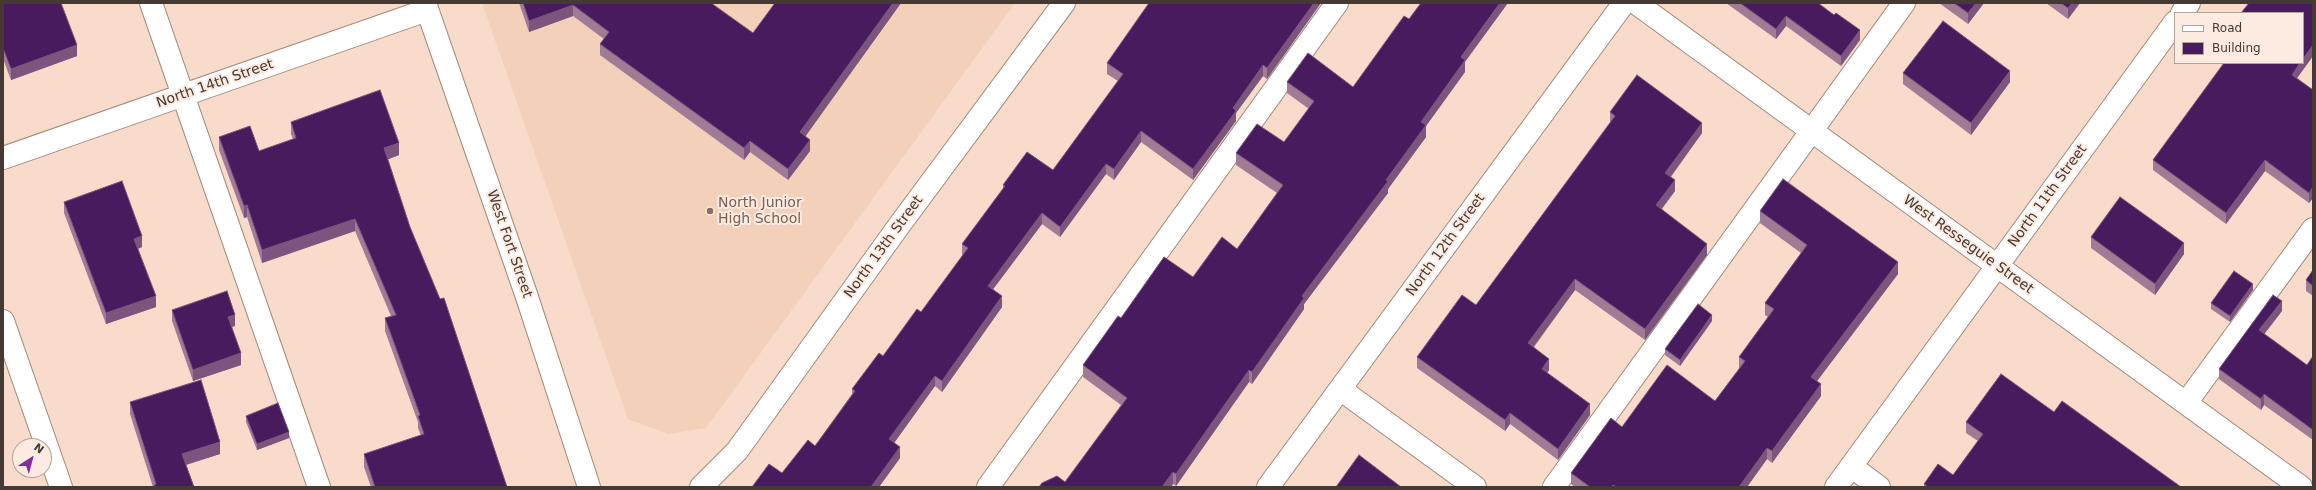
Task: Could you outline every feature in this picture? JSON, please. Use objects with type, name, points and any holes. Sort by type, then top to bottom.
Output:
[{"type":"street","points":[[151,3],[319,487]]},
{"type":"street","name":"North 13th Street","points":[[701,487],[737,451],[898,228],[1064,3]]},
{"type":"street","points":[[988,487],[1337,3]]},
{"type":"street","name":"North 12th Street","points":[[1268,487],[1624,3]]},
{"type":"street","name":"West Resseguie Street","points":[[1636,3],[2301,487]]},
{"type":"street","points":[[1554,487],[1904,3]]},
{"type":"street","points":[[2183,12],[2189,3]]},
{"type":"street","name":"North 14th Street","points":[[3,158],[183,95],[426,6]]},
{"type":"street","name":"West Fort Street","points":[[426,6],[527,297],[589,487]]},
{"type":"street","name":"North 11th Street","points":[[1836,487],[2174,23]]},
{"type":"street","points":[[2186,403],[2313,229]]},
{"type":"street","points":[[3,321],[61,487]]},
{"type":"street","points":[[1340,389],[1475,487]]},
{"type":"street","points":[[1851,466],[1879,487]]},
{"type":"shaded area","name":"North Junior High School","points":[[482,3],[1015,3],[706,428],[668,434],[628,419]]},
{"type":"building","points":[[3,3],[61,3],[77,45],[11,69],[3,48]]},
{"type":"building","points":[[523,3],[711,3],[753,33],[775,3],[893,3],[800,132],[810,140],[788,169],[750,141],[744,148],[600,44],[609,32],[573,5],[529,21]]},
{"type":"building","points":[[1149,3],[1314,3],[1267,68],[1263,65],[1233,108],[1236,111],[1193,169],[1141,131],[1114,169],[1106,164],[1060,227],[1042,213],[988,286],[1002,296],[942,381],[935,376],[889,439],[900,447],[871,487],[752,487],[769,464],[782,473],[808,440],[815,446],[855,391],[852,389],[879,353],[883,356],[917,309],[921,312],[968,248],[962,244],[1005,186],[1003,185],[1027,152],[1053,170],[1123,74],[1107,63]]},
{"type":"building","points":[[1421,3],[1500,3],[1461,57],[1465,60],[1421,122],[1426,125],[1386,180],[1388,181],[1302,296],[1304,298],[1252,372],[1249,370],[1176,474],[1173,472],[1162,487],[1039,487],[1042,483],[1057,476],[1065,482],[1127,398],[1083,365],[1118,316],[1121,318],[1164,257],[1193,277],[1222,237],[1237,249],[1283,185],[1236,153],[1257,124],[1284,142],[1314,101],[1287,82],[1308,53],[1353,87],[1404,16],[1409,19]]},
{"type":"building","points":[[1740,3],[1818,3],[1834,15],[1836,13],[1860,30],[1841,56],[1786,16],[1776,29]]},
{"type":"building","points":[[1954,3],[1976,3],[1968,13]]},
{"type":"building","points":[[2061,3],[2072,3],[2068,8]]},
{"type":"building","points":[[2249,3],[2313,3],[2313,45],[2304,58],[2304,12],[2242,12]]},
{"type":"building","points":[[1943,21],[2010,71],[1971,123],[1903,73]]},
{"type":"building","points":[[2223,64],[2299,64],[2292,75],[2313,90],[2313,187],[2309,193],[2265,160],[2226,213],[2153,160]]},
{"type":"building","points":[[1637,75],[1702,123],[1665,173],[1675,180],[1656,205],[1707,244],[1645,329],[1575,279],[1528,343],[1549,359],[1542,369],[1590,404],[1558,449],[1510,413],[1505,420],[1417,357],[1462,295],[1476,305],[1615,116],[1610,112]]},
{"type":"building","points":[[380,90],[399,143],[384,148],[410,227],[440,299],[444,298],[507,487],[375,487],[364,454],[424,434],[418,416],[420,415],[385,318],[396,315],[355,219],[262,250],[247,205],[244,206],[219,137],[250,126],[259,151],[296,138],[291,122]]},
{"type":"building","points":[[1783,179],[1898,262],[1811,377],[1821,384],[1772,451],[1767,448],[1739,487],[1616,487],[1613,485],[1611,487],[1590,487],[1571,473],[1611,418],[1622,427],[1667,365],[1715,401],[1745,361],[1739,357],[1774,309],[1765,303],[1807,245],[1760,211]]},
{"type":"building","points":[[122,181],[142,236],[134,239],[156,296],[106,313],[64,202]]},
{"type":"building","points":[[2120,197],[2184,243],[2155,284],[2091,237]]},
{"type":"building","points":[[2313,270],[2313,286],[2306,280]]},
{"type":"building","points":[[2234,271],[2253,284],[2230,316],[2211,303]]},
{"type":"building","points":[[227,291],[235,315],[228,317],[241,353],[193,370],[172,310]]},
{"type":"building","points":[[2273,295],[2282,301],[2259,330],[2307,365],[2313,356],[2313,430],[2264,394],[2261,399],[2219,369]]},
{"type":"building","points":[[1698,304],[1712,315],[1680,360],[1665,349]]},
{"type":"building","points":[[2001,374],[2054,412],[2062,401],[2181,487],[1928,487],[1924,484],[1938,464],[1953,475],[1983,434],[1966,422]]},
{"type":"building","points":[[201,380],[220,442],[182,454],[194,487],[155,487],[154,485],[156,484],[130,402]]},
{"type":"building","points":[[278,403],[289,432],[257,444],[246,416]]},
{"type":"building","points":[[1359,455],[1401,487],[1336,487]]},
{"type":"place","name":"North Junior High School","points":[[710,211]]}]
